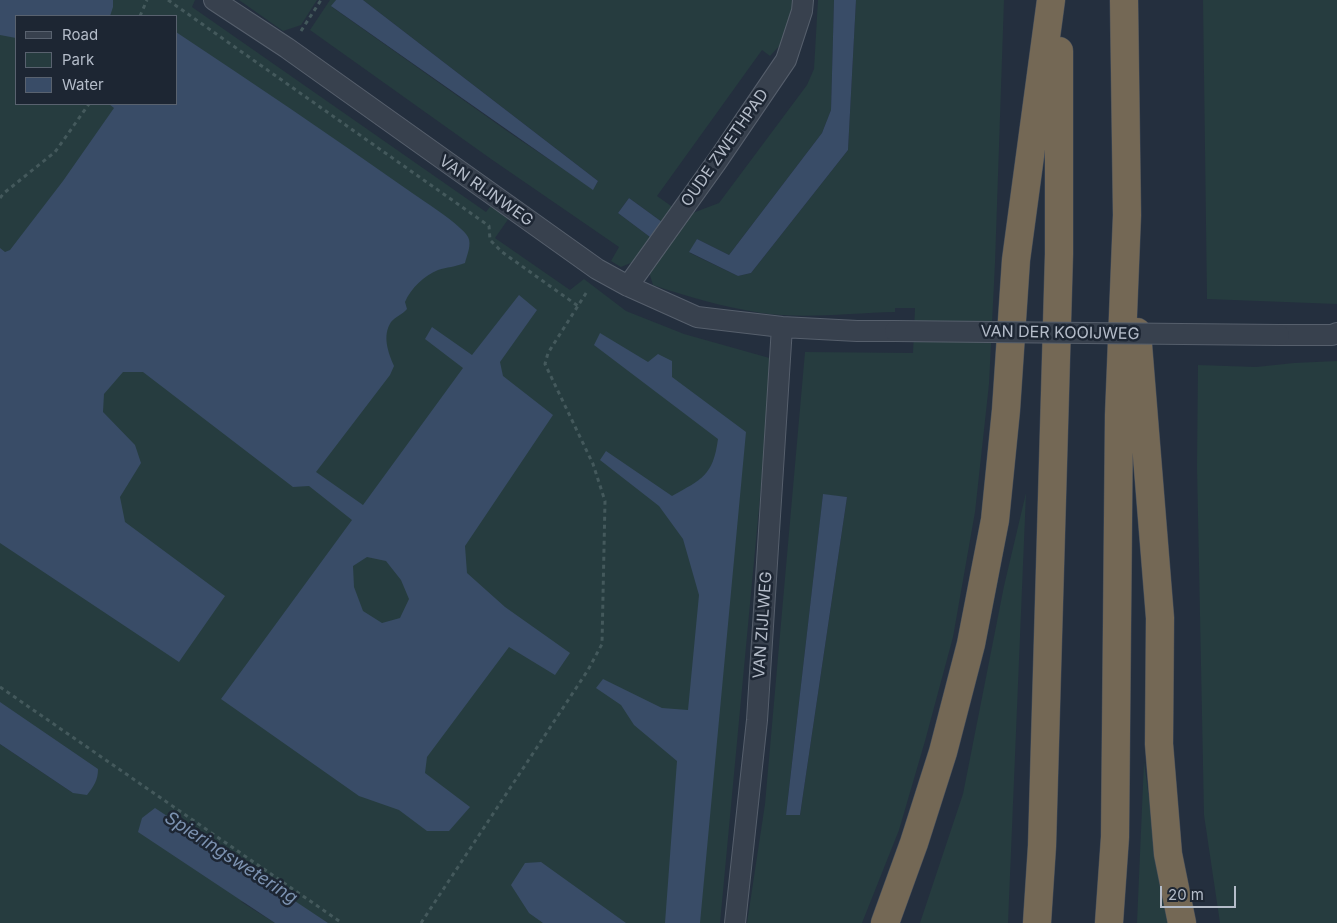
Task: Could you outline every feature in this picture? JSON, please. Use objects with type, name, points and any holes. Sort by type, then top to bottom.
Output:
[{"type":"highway","points":[[885,923],[914,843],[943,752],[971,644],[995,520],[1006,410],[1016,260],[1051,0]]},
{"type":"highway","points":[[1037,923],[1042,846],[1059,254],[1058,0]]},
{"type":"highway","points":[[1109,923],[1115,837],[1119,415],[1127,215],[1124,0]]},
{"type":"highway","points":[[1127,215],[1160,618],[1159,744],[1168,854],[1182,923]]},
{"type":"street","name":"VAN RIJNWEG","points":[[214,0],[287,48],[597,269],[628,286],[697,317],[782,326]]},
{"type":"street","name":"OUDE ZWETHPAD","points":[[628,286],[718,160],[786,60],[802,11],[803,0]]},
{"type":"street","name":"VAN DER KOOIJWEG","points":[[782,326],[857,331],[1279,336],[1332,335],[1337,333]]},
{"type":"street","name":"VAN ZIJLWEG","points":[[734,923],[757,720],[782,326]]},
{"type":"path","points":[[140,15],[146,0]]},
{"type":"path","points":[[168,0],[489,226],[490,240],[502,252],[578,306]]},
{"type":"path","points":[[287,48],[321,0]]},
{"type":"path","points":[[0,198],[55,152],[88,105]]},
{"type":"path","points":[[421,923],[588,670],[602,644],[605,500],[593,464],[545,364],[548,353],[593,282]]},
{"type":"path","points":[[0,688],[342,923]]},
{"type":"green space","points":[[0,0],[195,0],[192,7],[486,212],[492,204],[509,218],[495,238],[570,290],[584,279],[626,311],[684,334],[773,359],[720,923],[296,923],[240,901],[275,923],[0,923],[0,744],[73,793],[0,724]]},
{"type":"green space","points":[[239,0],[317,0],[301,25],[283,31]]},
{"type":"green space","points":[[330,0],[336,0],[332,7],[510,133],[593,189],[598,181],[363,0],[799,0],[783,42],[770,56],[762,50],[657,196],[674,208],[662,222],[629,198],[618,213],[650,237],[633,262],[621,267],[611,261],[619,247],[491,159],[310,30]]},
{"type":"green space","points":[[818,0],[834,0],[831,110],[822,133],[729,255],[697,239],[690,253],[738,276],[751,273],[848,150],[856,0],[1004,0],[989,384],[975,512],[953,637],[925,741],[899,830],[862,923],[747,923],[765,804],[805,352],[913,353],[915,308],[895,308],[895,312],[827,315],[793,316],[761,313],[679,294],[653,285],[649,272],[690,214],[719,203],[807,85],[814,69]],"holes":[[[823,495],[847,497],[800,815],[786,815]]]},
{"type":"green space","points":[[1203,0],[1337,0],[1337,304],[1207,299]]},
{"type":"green space","points":[[1337,361],[1337,923],[1220,923],[1204,815],[1197,466],[1198,365],[1256,367]]},
{"type":"green space","points":[[1026,493],[1008,923],[920,923],[963,794],[1004,586]]},
{"type":"green space","points":[[1144,762],[1164,905],[1168,923],[1137,923]]},
{"type":"water","points":[[0,0],[113,0],[110,15],[15,15],[15,38],[0,35]]},
{"type":"water","points":[[336,0],[363,0],[598,181],[593,190],[331,6]]},
{"type":"water","points":[[834,0],[856,0],[848,150],[751,273],[738,276],[689,252],[697,239],[729,255],[822,133],[831,110]]},
{"type":"water","points":[[178,33],[440,212],[458,226],[468,237],[469,246],[465,263],[438,270],[423,279],[414,287],[405,302],[407,309],[391,322],[386,338],[394,366],[390,375],[316,472],[363,505],[463,368],[425,339],[432,327],[472,355],[519,295],[537,310],[500,362],[503,376],[553,415],[465,546],[467,573],[505,607],[570,653],[555,675],[509,647],[427,757],[425,773],[470,807],[449,831],[427,831],[399,810],[359,796],[221,699],[352,520],[309,486],[293,487],[143,372],[123,372],[104,394],[103,412],[135,445],[141,463],[120,497],[125,522],[225,596],[179,662],[0,543],[0,248],[5,252],[10,250],[63,181],[114,108],[110,105],[178,105]],"holes":[[[367,557],[386,561],[401,580],[409,599],[400,618],[382,623],[363,611],[354,587],[353,566]]]},
{"type":"water","points":[[629,198],[662,222],[650,237],[618,213]]},
{"type":"water","points":[[600,333],[648,362],[658,354],[672,361],[672,377],[746,432],[700,923],[665,923],[677,761],[634,725],[621,705],[596,688],[603,679],[662,708],[688,710],[699,595],[683,539],[659,506],[600,460],[606,451],[672,496],[698,480],[709,469],[716,451],[718,439],[594,345]]},
{"type":"water","points":[[823,494],[847,497],[800,815],[786,815]]},
{"type":"water","points":[[0,702],[98,769],[95,783],[87,795],[73,793],[0,744]]},
{"type":"water","points":[[155,808],[328,923],[275,923],[138,832],[142,818]]},
{"type":"water","points":[[541,862],[626,923],[543,923],[529,913],[511,885],[525,863]]},
{"type":"water label","name":"Spieringswetering","points":[[231,858]]}]
